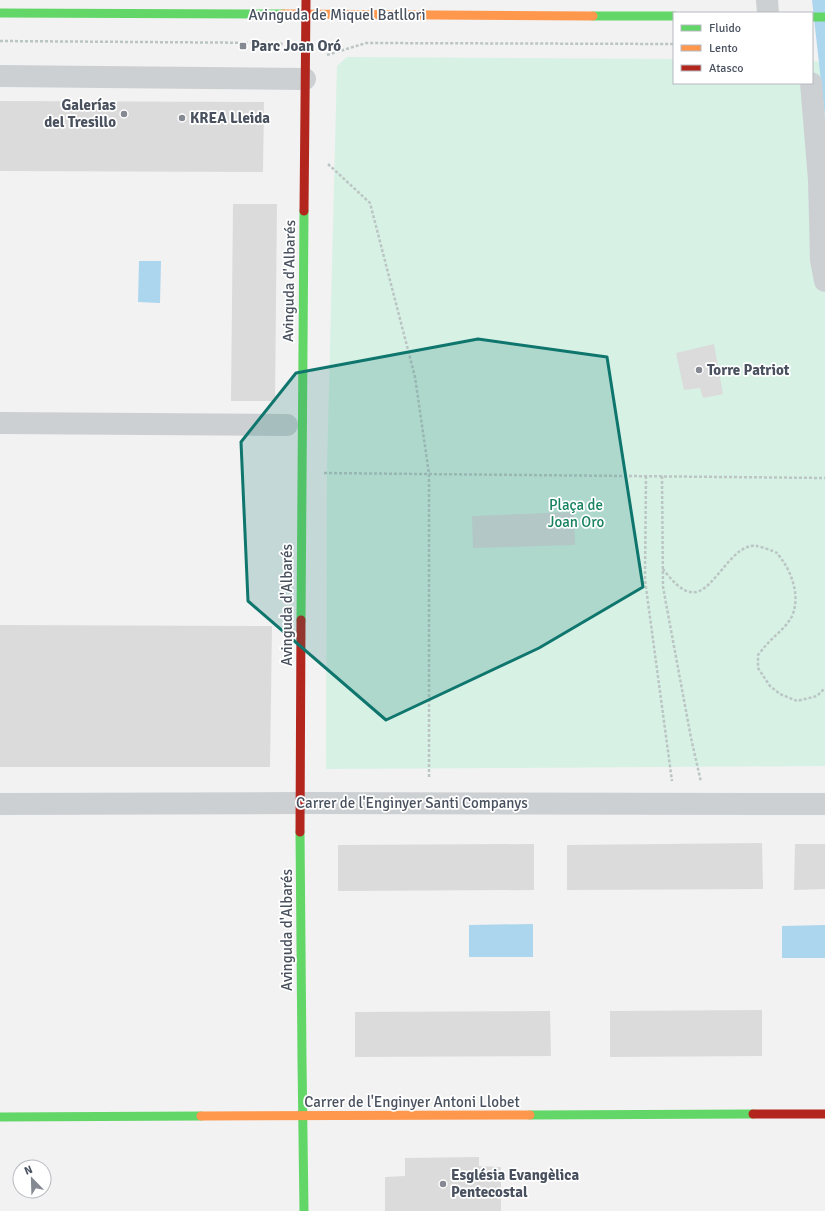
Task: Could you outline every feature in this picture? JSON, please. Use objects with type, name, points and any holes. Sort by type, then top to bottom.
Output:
[{"type":"street","name":"Avinguda d'Albarés","points":[[304,1211],[300,803],[301,459],[306,0]]},
{"type":"street","points":[[767,0],[768,12]]},
{"type":"street","name":"Avinguda de Miquel Batllori","points":[[0,13],[673,16]]},
{"type":"street","points":[[813,17],[825,17]]},
{"type":"street","points":[[0,76],[305,71]]},
{"type":"street","points":[[811,84],[819,180],[821,260],[825,281]]},
{"type":"street","points":[[0,423],[287,425]]},
{"type":"street","name":"Carrer de l'Enginyer Santi Companys","points":[[0,804],[825,804]]},
{"type":"street","name":"Carrer de l'Enginyer Antoni Llobet","points":[[0,1117],[825,1114]]},
{"type":"path","points":[[0,41],[280,42],[305,71],[366,43],[673,44]]},
{"type":"path","points":[[328,164],[370,203],[415,377],[429,474],[429,779]]},
{"type":"path","points":[[324,473],[825,478]]},
{"type":"path","points":[[646,476],[645,580],[672,782]]},
{"type":"path","points":[[662,476],[663,587],[691,738],[701,782]]},
{"type":"path","points":[[663,569],[674,582],[686,590],[695,592],[705,588],[724,565],[743,549],[756,546],[777,553],[786,566],[794,584],[796,600],[792,616],[783,629],[758,655],[758,668],[770,686],[780,694],[797,701],[817,696],[825,688]]},
{"type":"highlighted area","points":[[478,339],[607,357],[643,587],[539,648],[386,720],[248,601],[241,442],[296,373]]},
{"type":"green space","name":"Plaça de Joan Oro","points":[[347,57],[673,59],[673,84],[813,84],[813,61],[825,62],[825,766],[326,769],[327,466],[337,66]]},
{"type":"water","points":[[812,0],[825,0],[825,117]]},
{"type":"water","points":[[139,261],[161,261],[160,303],[138,302]]},
{"type":"water","points":[[533,924],[533,957],[469,957],[469,925]]},
{"type":"water","points":[[825,925],[825,958],[782,958],[782,926]]},
{"type":"building","points":[[0,101],[264,102],[263,172],[0,171]]},
{"type":"building","points":[[233,204],[277,204],[275,401],[231,401]]},
{"type":"building","name":"Torre Patriot","points":[[714,344],[723,394],[703,398],[700,388],[684,390],[676,353]]},
{"type":"building","points":[[574,512],[575,545],[473,548],[472,516]]},
{"type":"building","points":[[0,625],[272,626],[270,767],[0,767]]},
{"type":"building","points":[[762,843],[763,889],[567,890],[567,845]]},
{"type":"building","points":[[534,844],[534,890],[338,891],[338,845]]},
{"type":"building","points":[[795,844],[825,844],[825,889],[794,890]]},
{"type":"building","points":[[762,1010],[762,1056],[610,1057],[610,1011]]},
{"type":"building","points":[[550,1011],[551,1056],[355,1057],[355,1012]]},
{"type":"building","name":"Església Evangèlica Pentecostal","points":[[479,1157],[479,1166],[501,1167],[501,1211],[385,1211],[385,1177],[405,1176],[405,1158]]},
{"type":"traffic: fast","points":[[0,13],[283,14]]},
{"type":"traffic: fast","points":[[593,16],[673,16]]},
{"type":"traffic: fast","points":[[813,17],[825,17]]},
{"type":"traffic: fast","points":[[301,620],[304,211]]},
{"type":"traffic: fast","points":[[300,832],[304,1211]]},
{"type":"traffic: fast","points":[[530,1115],[753,1114]]},
{"type":"traffic: fast","points":[[0,1117],[201,1116]]},
{"type":"traffic: slow","points":[[283,14],[593,16]]},
{"type":"traffic: slow","points":[[201,1116],[530,1115]]},
{"type":"traffic: jam","points":[[304,211],[306,0]]},
{"type":"traffic: jam","points":[[300,832],[301,620]]},
{"type":"traffic: jam","points":[[753,1114],[825,1114]]},
{"type":"place","name":"Parc Joan Oró","points":[[243,46]]},
{"type":"place","name":"Galerías del Tresillo","points":[[124,114]]},
{"type":"place","name":"KREA Lleida","points":[[182,118]]},
{"type":"place","name":"Torre Patriot","points":[[699,370]]},
{"type":"place","name":"Església Evangèlica Pentecostal","points":[[443,1184]]}]
